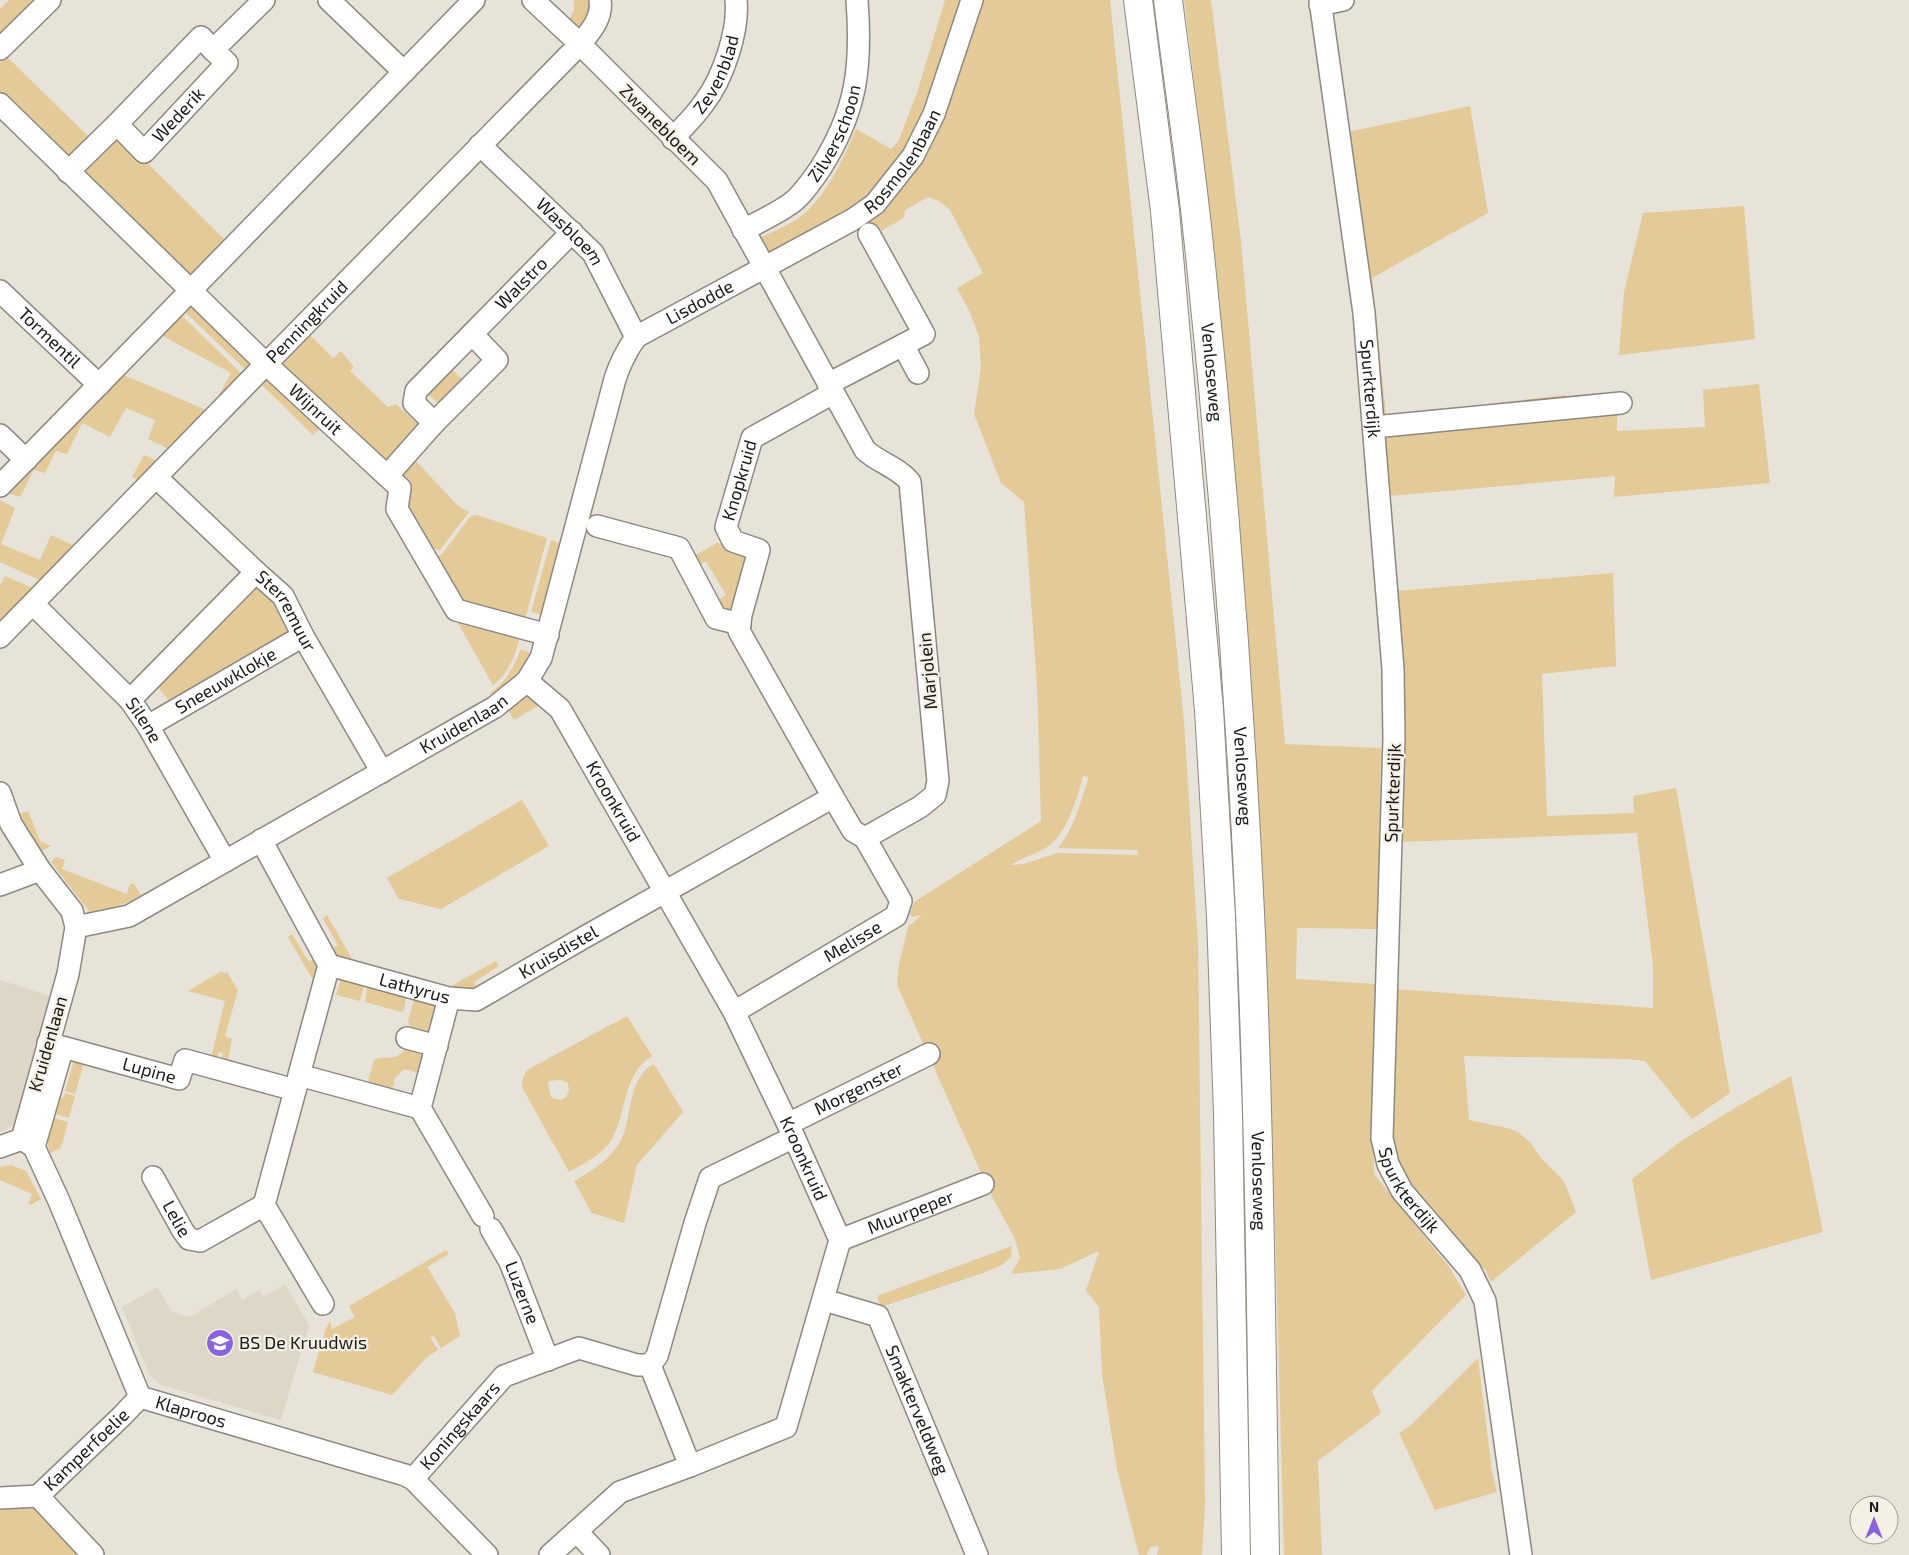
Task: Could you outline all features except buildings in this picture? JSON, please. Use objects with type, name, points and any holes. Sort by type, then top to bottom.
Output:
[{"type":"highway","name":"Venloseweg","points":[[1138,0],[1165,211],[1209,710],[1221,916],[1227,1104],[1236,1555]]},
{"type":"highway","name":"Venloseweg","points":[[1168,0],[1196,215],[1213,387],[1238,710],[1250,914],[1257,1113],[1265,1555]]},
{"type":"street","points":[[0,49],[50,0]]},
{"type":"street","points":[[213,50],[264,0]]},
{"type":"street","points":[[329,0],[404,72]]},
{"type":"street","points":[[0,486],[474,0]]},
{"type":"street","name":"Zwanebloem","points":[[533,0],[580,44],[717,181],[764,268]]},
{"type":"street","name":"Penningkruid","points":[[0,637],[580,44],[596,25],[601,5],[600,0]]},
{"type":"street","name":"Zevenblad","points":[[673,139],[705,102],[724,67],[733,33],[736,0]]},
{"type":"street","name":"Zilverschoon","points":[[743,230],[792,203],[814,178],[832,149],[847,116],[856,82],[860,40],[857,0]]},
{"type":"street","name":"Rosmolenbaan","points":[[764,268],[852,220],[875,204],[896,178],[913,156],[934,114],[972,0]]},
{"type":"street","points":[[1320,2],[1343,0]]},
{"type":"street","name":"Spurkterdijk","points":[[1320,2],[1364,313],[1393,668],[1394,739],[1382,1138],[1388,1164],[1402,1191],[1470,1270],[1484,1301],[1521,1555]]},
{"type":"street","name":"Wederik","points":[[68,172],[201,37],[227,63],[144,152],[117,124]]},
{"type":"street","name":"Wijnruit","points":[[0,104],[266,364],[400,488],[397,509],[456,610],[548,635]]},
{"type":"street","name":"Wasbloem","points":[[480,145],[593,253],[636,337]]},
{"type":"street","name":"Walstro","points":[[434,423],[414,403],[416,391],[572,232]]},
{"type":"street","points":[[831,388],[924,334],[869,234]]},
{"type":"street","name":"Lisdodde","points":[[636,337],[764,268]]},
{"type":"street","name":"Marjolein","points":[[764,268],[865,450],[873,457],[903,473],[910,482],[938,781],[935,795],[920,807],[865,838]]},
{"type":"street","name":"Tormentil","points":[[2,296],[99,385]]},
{"type":"street","points":[[388,476],[434,423],[497,360],[472,334]]},
{"type":"street","name":"Kruidenlaan","points":[[28,1143],[55,1045],[76,927],[128,916],[495,707],[526,681],[541,658],[615,379],[624,356],[636,337]]},
{"type":"street","points":[[903,345],[918,373]]},
{"type":"street","name":"Knopkruid","points":[[740,624],[759,550],[733,541],[726,528],[752,438],[831,388]]},
{"type":"street","points":[[1374,427],[1620,403]]},
{"type":"street","points":[[0,435],[26,460]]},
{"type":"street","name":"Sterremuur","points":[[156,477],[283,596],[303,636],[382,772]]},
{"type":"street","points":[[597,526],[679,548],[716,618],[740,624],[739,632],[833,797],[853,831],[865,838]]},
{"type":"street","points":[[130,700],[256,572]]},
{"type":"street","name":"Silene","points":[[33,604],[130,700],[148,726],[225,861]]},
{"type":"street","name":"Sneeuwklokje","points":[[148,726],[303,636]]},
{"type":"street","name":"Kroonkruid","points":[[526,681],[560,709],[734,1012],[791,1130],[840,1240]]},
{"type":"street","points":[[0,793],[11,824],[40,870],[72,911],[76,927]]},
{"type":"street","points":[[665,893],[833,797]]},
{"type":"street","name":"Melisse","points":[[734,1012],[896,916],[901,901],[865,838]]},
{"type":"street","points":[[262,840],[328,966],[264,1205],[323,1304]]},
{"type":"street","points":[[0,885],[40,870]]},
{"type":"street","name":"Kruisdistel","points":[[450,998],[476,1000],[665,893]]},
{"type":"street","name":"Lathyrus","points":[[328,966],[450,998],[420,1108]]},
{"type":"street","points":[[407,1038],[436,1046]]},
{"type":"street","name":"Lupine","points":[[55,1045],[179,1079],[185,1060],[297,1083]]},
{"type":"street","name":"Morgenster","points":[[791,1130],[929,1054]]},
{"type":"street","points":[[297,1083],[420,1108]]},
{"type":"street","name":"Luzerne","points":[[420,1108],[510,1262],[548,1360]]},
{"type":"street","points":[[690,1466],[650,1365],[657,1356],[695,1223],[710,1178],[791,1130]]},
{"type":"street","points":[[0,1147],[28,1143]]},
{"type":"street","name":"Klaproos","points":[[28,1143],[58,1201],[140,1397],[413,1479],[487,1555]]},
{"type":"street","name":"Lelie","points":[[153,1177],[183,1231],[190,1239],[200,1241],[264,1205]]},
{"type":"street","name":"Muurpeper","points":[[840,1240],[982,1184]]},
{"type":"street","points":[[550,1555],[620,1492],[786,1427],[840,1240]]},
{"type":"street","name":"Smakterveldweg","points":[[824,1300],[878,1316],[977,1555]]},
{"type":"street","name":"Koningskaars","points":[[413,1479],[504,1376],[579,1348],[637,1365],[650,1365]]},
{"type":"street","name":"Kamperfoelie","points":[[0,1498],[38,1496],[140,1397]]},
{"type":"street","points":[[38,1496],[93,1555]]},
{"type":"street","points":[[577,1532],[599,1555]]},
{"type":"shaded area","points":[[9,0],[38,0],[0,39],[0,9]]},
{"type":"shaded area","points":[[574,0],[594,0],[581,28],[568,21],[574,10]]},
{"type":"shaded area","points":[[945,0],[964,0],[922,123],[905,154],[867,201],[771,255],[762,251],[762,237],[800,217],[818,199],[840,164],[856,129],[891,149],[898,142],[917,93]]},
{"type":"shaded area","points":[[982,0],[1110,0],[1184,721],[1198,944],[1205,1505],[1202,1555],[1157,1555],[1159,1546],[1150,1547],[1147,1555],[1139,1555],[1117,1469],[1102,1374],[1099,1307],[1086,1291],[1099,1251],[1060,1269],[1011,1274],[1020,1258],[1015,1239],[990,1193],[897,985],[899,964],[909,924],[912,924],[921,915],[912,917],[910,914],[914,902],[1041,821],[1037,686],[1024,502],[1001,483],[974,414],[981,368],[979,337],[970,312],[957,288],[983,273],[950,210],[939,201],[928,197],[905,210],[904,218],[881,231],[879,226],[866,233],[860,230],[857,225],[945,101]],"holes":[[[1083,776],[1088,777],[1072,824],[1064,841],[1058,848],[1137,850],[1138,855],[1058,853],[1023,864],[1011,865],[1043,850],[1058,837],[1072,812]]]},
{"type":"shaded area","points":[[1184,0],[1211,0],[1241,241],[1285,744],[1381,748],[1378,929],[1297,928],[1296,979],[1376,984],[1372,1090],[1374,1174],[1449,1267],[1466,1295],[1372,1391],[1381,1413],[1318,1461],[1322,1555],[1284,1555],[1263,897],[1250,678],[1222,339]]},
{"type":"shaded area","points":[[6,56],[89,137],[69,156],[62,155],[0,94],[0,62]]},
{"type":"shaded area","points":[[1470,106],[1488,213],[1372,278],[1386,415],[1566,395],[1567,406],[1382,419],[1348,132]]},
{"type":"shaded area","points":[[114,137],[121,137],[226,241],[192,276],[184,276],[82,170]]},
{"type":"shaded area","points":[[1744,206],[1755,339],[1619,355],[1624,292],[1643,213]]},
{"type":"shaded area","points":[[189,304],[194,305],[254,366],[248,372],[182,309]]},
{"type":"shaded area","points":[[180,314],[244,376],[215,402],[231,373],[159,334]]},
{"type":"shaded area","points":[[310,335],[333,358],[341,351],[354,367],[350,371],[388,407],[396,404],[419,425],[390,462],[380,461],[280,366]]},
{"type":"shaded area","points":[[452,370],[464,381],[440,405],[428,394]]},
{"type":"shaded area","points":[[119,373],[211,412],[173,451],[148,439],[155,420],[126,408],[110,437],[82,423],[67,454],[56,451],[45,473],[34,470],[20,497],[4,492]]},
{"type":"shaded area","points":[[270,379],[323,426],[313,435],[260,383],[263,380]]},
{"type":"shaded area","points":[[1759,384],[1770,483],[1614,497],[1615,476],[1389,496],[1383,433],[1617,407],[1617,431],[1705,427],[1703,390]]},
{"type":"shaded area","points":[[144,455],[160,462],[141,482],[132,477]]},
{"type":"shaded area","points":[[415,460],[458,506],[469,512],[440,550],[430,551],[402,507],[401,473]]},
{"type":"shaded area","points":[[0,500],[15,508],[1,544],[40,560],[51,535],[77,547],[42,581],[0,562]]},
{"type":"shaded area","points":[[477,515],[547,538],[524,623],[466,608],[433,559],[442,554],[470,517]]},
{"type":"shaded area","points":[[551,540],[562,544],[548,616],[531,612]]},
{"type":"shaded area","points":[[717,543],[728,544],[750,557],[737,614],[722,610],[717,601],[726,595],[706,561],[697,566],[692,557]]},
{"type":"shaded area","points":[[1613,573],[1616,666],[1542,674],[1547,816],[1634,813],[1633,796],[1676,788],[1730,1093],[1692,1119],[1645,1061],[1464,1056],[1469,1120],[1507,1128],[1518,1132],[1530,1142],[1540,1157],[1564,1181],[1576,1212],[1491,1282],[1486,1271],[1412,1185],[1395,1162],[1391,1139],[1395,989],[1653,1008],[1653,966],[1637,833],[1401,842],[1396,591]]},
{"type":"shaded area","points":[[5,576],[35,589],[0,627],[0,586]]},
{"type":"shaded area","points":[[253,586],[259,586],[277,601],[290,633],[170,702],[157,686]]},
{"type":"shaded area","points":[[455,618],[521,634],[508,669],[493,685]]},
{"type":"shaded area","points":[[521,649],[535,655],[527,667],[495,701],[490,693],[509,674]]},
{"type":"shaded area","points":[[528,694],[540,702],[538,706],[514,720],[506,707]]},
{"type":"shaded area","points":[[522,800],[549,846],[441,909],[399,899],[387,878]]},
{"type":"shaded area","points":[[28,811],[40,841],[51,846],[38,853],[16,815]]},
{"type":"shaded area","points":[[56,857],[65,860],[62,869],[127,894],[130,884],[134,884],[141,895],[126,903],[92,915],[51,862]]},
{"type":"shaded area","points":[[327,915],[355,964],[338,960],[328,951],[338,945],[323,919]]},
{"type":"shaded area","points":[[292,934],[309,962],[318,956],[316,985],[288,937]]},
{"type":"shaded area","points":[[496,961],[499,966],[474,982],[478,991],[446,989]]},
{"type":"shaded area","points":[[222,971],[224,974],[227,972],[238,990],[225,1036],[232,1039],[228,1059],[235,1061],[234,1066],[221,1062],[223,1053],[219,1052],[216,1061],[212,1054],[225,1001],[188,991]]},
{"type":"shaded area","points":[[341,979],[364,986],[360,1001],[336,995]]},
{"type":"shaded area","points":[[0,980],[53,997],[22,1112],[12,1126],[0,1132]]},
{"type":"shaded area","points":[[370,987],[406,997],[404,1010],[401,1012],[365,1002],[367,988]]},
{"type":"shaded area","points":[[414,1000],[437,1006],[430,1035],[411,1030],[408,1021]]},
{"type":"shaded area","points":[[627,1016],[652,1056],[643,1063],[631,1081],[618,1125],[606,1147],[594,1157],[569,1172],[522,1087],[523,1078],[527,1070]],"holes":[[[560,1080],[567,1082],[569,1091],[566,1097],[559,1100],[551,1097],[549,1081]]]},
{"type":"shaded area","points":[[408,1047],[425,1050],[418,1073],[403,1070],[394,1079],[394,1085],[391,1088],[369,1083],[374,1060],[391,1058],[400,1054]]},
{"type":"shaded area","points":[[75,1057],[85,1059],[75,1094],[65,1091]]},
{"type":"shaded area","points":[[654,1064],[683,1112],[637,1165],[624,1223],[592,1213],[574,1181],[601,1164],[617,1147],[625,1130],[632,1098],[639,1078],[645,1070]]},
{"type":"shaded area","points":[[1791,1076],[1823,1232],[1651,1280],[1632,1179],[1681,1141]]},
{"type":"shaded area","points":[[65,1093],[75,1096],[69,1118],[56,1114],[60,1097],[63,1098]]},
{"type":"shaded area","points":[[54,1118],[68,1122],[61,1148],[50,1153],[47,1141],[50,1121]]},
{"type":"shaded area","points":[[11,1165],[26,1171],[41,1199],[28,1205],[32,1194],[0,1180],[0,1167]]},
{"type":"shaded area","points":[[1012,1246],[1011,1257],[1002,1265],[881,1307],[877,1296]]},
{"type":"shaded area","points":[[446,1250],[449,1254],[427,1267],[455,1313],[460,1336],[441,1348],[434,1336],[430,1337],[438,1350],[426,1358],[392,1395],[313,1372],[326,1328],[330,1321],[332,1329],[355,1317],[349,1306]]},
{"type":"shaded area","name":"BS De Kruudwis","points":[[285,1284],[309,1325],[281,1420],[161,1385],[149,1374],[122,1307],[157,1287],[172,1312],[190,1317],[236,1289],[242,1300],[259,1290],[263,1297]]},
{"type":"shaded area","points":[[1478,1358],[1492,1472],[1497,1492],[1435,1510],[1399,1433],[1410,1426]]},
{"type":"shaded area","points":[[35,1504],[81,1555],[0,1555],[0,1507]]},
{"type":"place","name":"BS De Kruudwis","points":[[220,1343]]}]
